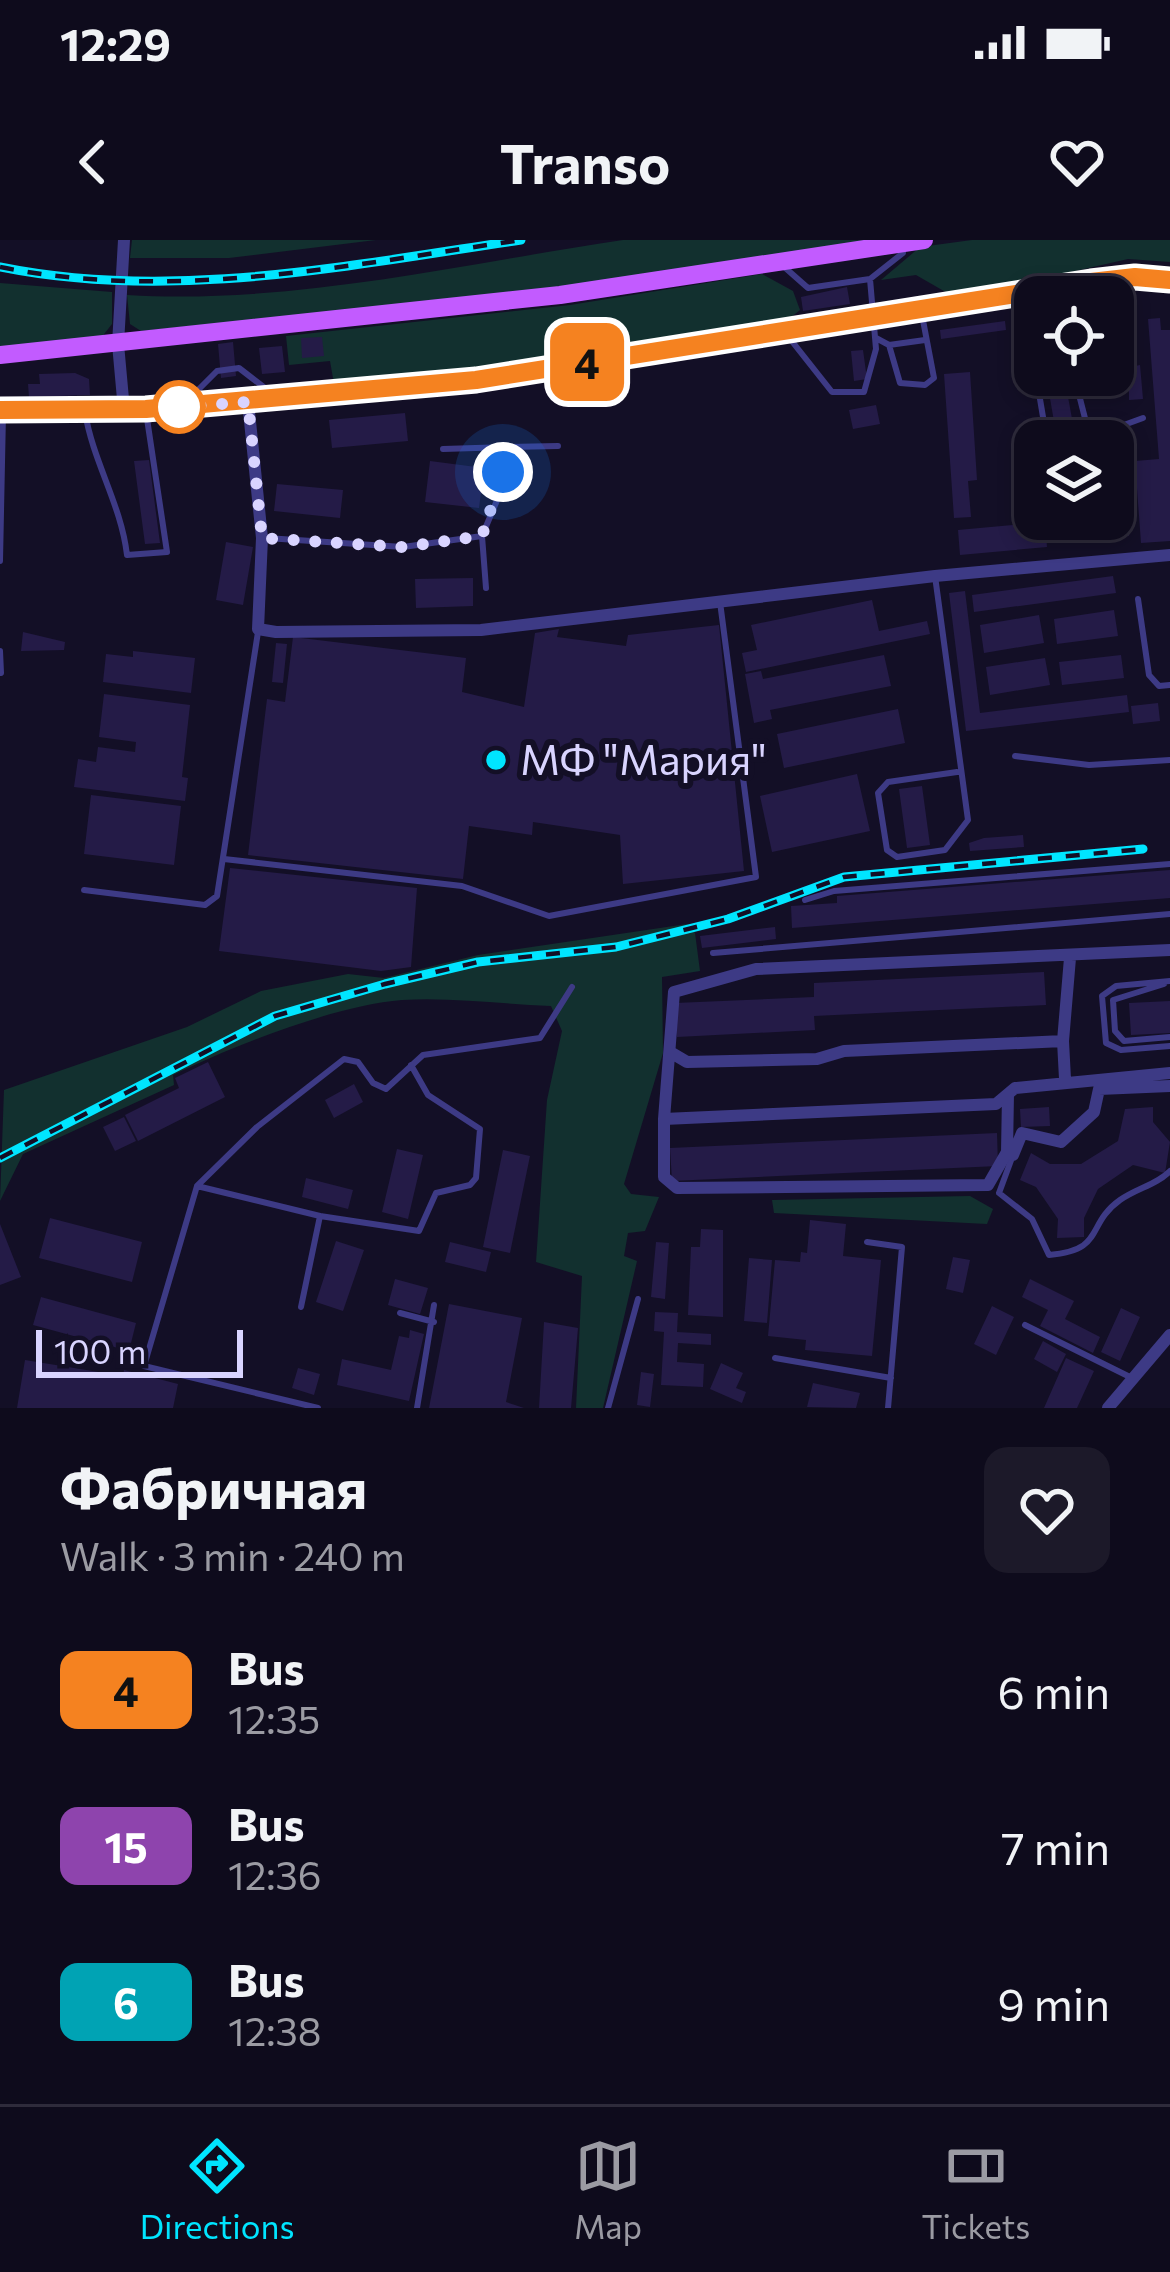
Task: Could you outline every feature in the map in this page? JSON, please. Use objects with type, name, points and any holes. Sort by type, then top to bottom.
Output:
[{"type":"main road","points":[[0,355],[536,298],[924,240]]},
{"type":"main road","points":[[1134,277],[1170,280]]},
{"type":"main road","points":[[1,410],[182,407],[476,380],[784,332],[874,328],[922,310],[1014,295]]},
{"type":"street","points":[[124,240],[118,344],[124,410]]},
{"type":"street","points":[[248,402],[262,538],[258,628],[481,630],[935,576],[1170,554]]},
{"type":"street","points":[[1008,1094],[1007,1152],[988,1185],[677,1188],[664,1177],[674,992],[757,969],[1170,950]]},
{"type":"street","points":[[1065,1079],[1070,958]]},
{"type":"street","points":[[670,1052],[687,1062],[817,1059],[844,1051],[1063,1041]]},
{"type":"street","points":[[664,1119],[996,1105],[1015,1088],[1065,1079],[1170,1073]]},
{"type":"street","points":[[1013,1155],[1022,1133],[1061,1142],[1094,1112],[1099,1089],[1170,1086]]},
{"type":"street","points":[[1108,1408],[1170,1335]]},
{"type":"lane","points":[[781,263],[785,273],[808,289],[870,279],[903,253],[902,243]]},
{"type":"lane","points":[[784,332],[832,392],[847,395],[869,385],[874,328],[870,279]]},
{"type":"lane","points":[[874,328],[889,345],[899,383],[908,388],[934,378],[922,310]]},
{"type":"lane","points":[[889,345],[925,340]]},
{"type":"lane","points":[[182,407],[217,371],[239,368],[278,399]]},
{"type":"lane","points":[[85,412],[91,448],[123,519],[127,555],[167,553],[146,409]]},
{"type":"lane","points":[[0,561],[1,410]]},
{"type":"lane","points":[[1134,421],[1143,418]]},
{"type":"lane","points":[[442,448],[558,446]]},
{"type":"lane","points":[[486,588],[482,536],[498,498],[508,447]]},
{"type":"lane","points":[[262,538],[403,547],[482,536]]},
{"type":"lane","points":[[935,576],[957,772],[968,820],[945,850],[897,857],[886,850],[878,793],[888,782],[957,772]]},
{"type":"lane","points":[[1138,599],[1149,675],[1159,686],[1170,685]]},
{"type":"lane","points":[[224,859],[462,886],[549,916],[755,877],[720,602]]},
{"type":"lane","points":[[84,890],[205,905],[218,896],[258,628]]},
{"type":"lane","points":[[0,651],[2,673]]},
{"type":"lane","points":[[1015,756],[1090,765],[1170,760]]},
{"type":"lane","points":[[806,900],[834,891],[1170,863]]},
{"type":"lane","points":[[713,953],[1170,914]]},
{"type":"lane","points":[[1168,982],[1150,992],[1113,1000],[1115,1031],[1124,1041],[1170,1041]]},
{"type":"lane","points":[[1168,982],[1116,986],[1102,996],[1106,1042],[1121,1050],[1170,1041]]},
{"type":"lane","points":[[318,1408],[144,1366],[197,1186],[257,1127],[344,1060],[358,1062],[373,1083],[386,1089],[423,1055],[540,1038],[572,987]]},
{"type":"lane","points":[[197,1186],[320,1216],[419,1231],[436,1193],[470,1185],[476,1178],[480,1129],[428,1095],[411,1065]]},
{"type":"lane","points":[[1013,1155],[999,1193],[1032,1220],[1049,1256],[1077,1252],[1091,1243],[1115,1203],[1170,1171]]},
{"type":"lane","points":[[301,1307],[320,1216]]},
{"type":"lane","points":[[867,1242],[902,1247],[889,1408]]},
{"type":"lane","points":[[608,1408],[638,1299]]},
{"type":"lane","points":[[417,1408],[434,1305]]},
{"type":"lane","points":[[400,1313],[434,1322]]},
{"type":"lane","points":[[1025,1324],[1133,1379]]},
{"type":"lane","points":[[776,1358],[891,1378]]},
{"type":"green space","points":[[132,240],[376,240],[229,258],[130,258]]},
{"type":"green space","points":[[623,240],[867,240],[558,289],[141,331],[130,324],[127,295],[251,294],[314,288]]},
{"type":"green space","points":[[972,240],[1170,240],[1170,262],[1128,259],[1053,276],[1014,276],[1014,285],[956,298],[916,275],[881,280],[920,247]]},
{"type":"green space","points":[[762,274],[793,291],[800,310],[785,322],[467,372],[334,384],[330,361],[289,365],[286,336],[570,305]]},
{"type":"green space","points":[[0,283],[112,292],[112,324],[101,338],[0,347]]},
{"type":"green space","points":[[687,924],[695,933],[700,971],[662,977],[663,1053],[624,1184],[631,1194],[659,1197],[645,1231],[628,1233],[624,1256],[637,1261],[603,1408],[576,1408],[582,1276],[536,1262],[547,1100],[562,1031],[551,1006],[402,1000],[285,1029],[173,1075],[174,1085],[23,1154],[0,1201],[4,1090],[187,1027],[261,991],[348,974],[384,978],[478,955]]},
{"type":"green space","points":[[970,1196],[993,1209],[987,1224],[774,1213],[772,1200]]},
{"type":"building","points":[[847,287],[850,304],[803,311],[801,297]]},
{"type":"building","points":[[1160,318],[1161,330],[1170,330],[1170,541],[1141,543],[1135,461],[1159,459],[1148,319]]},
{"type":"building","points":[[1005,321],[1006,330],[941,339],[940,330]]},
{"type":"building","points":[[322,337],[324,356],[302,358],[301,338]]},
{"type":"building","points":[[233,342],[236,376],[221,378],[218,344]]},
{"type":"building","points":[[282,346],[285,372],[262,374],[259,348]]},
{"type":"building","points":[[863,350],[867,379],[854,381],[851,351]]},
{"type":"building","points":[[1140,365],[1143,399],[1129,400],[1134,396],[1134,366]]},
{"type":"building","points":[[970,372],[977,480],[968,481],[971,517],[954,518],[944,374]]},
{"type":"building","points":[[75,373],[89,379],[90,395],[29,397],[28,384],[40,384],[39,374]]},
{"type":"building","points":[[1050,396],[1068,396],[1072,420],[1054,420]]},
{"type":"building","points":[[876,405],[880,424],[853,429],[849,410]]},
{"type":"building","points":[[405,413],[408,441],[332,448],[329,420]]},
{"type":"building","points":[[149,460],[160,543],[145,544],[134,461]]},
{"type":"building","points":[[430,461],[484,468],[479,508],[425,502]]},
{"type":"building","points":[[277,484],[343,490],[340,518],[274,511]]},
{"type":"building","points":[[1014,525],[1014,540],[1046,540],[1047,547],[960,555],[958,530]]},
{"type":"building","points":[[226,542],[253,547],[243,605],[216,600]]},
{"type":"building","points":[[1113,576],[1116,593],[974,612],[972,595]]},
{"type":"building","points":[[473,578],[473,606],[416,608],[415,579]]},
{"type":"building","points":[[965,591],[980,713],[1127,695],[1129,712],[966,731],[949,593]]},
{"type":"building","points":[[872,600],[879,631],[927,621],[930,634],[746,672],[742,653],[757,650],[751,625]]},
{"type":"building","points":[[1114,610],[1118,636],[1057,644],[1054,619]]},
{"type":"building","points":[[1039,615],[1044,643],[984,653],[980,625]]},
{"type":"building","name":"МФ \"Мария\"","points":[[719,625],[744,871],[623,884],[620,835],[533,822],[532,835],[469,826],[463,879],[248,855],[267,699],[285,702],[293,637],[466,658],[462,692],[524,707],[535,633],[559,629],[557,637],[626,646],[628,635]]},
{"type":"building","points":[[23,632],[65,642],[64,650],[21,651]]},
{"type":"building","points":[[276,643],[287,644],[283,683],[272,682]]},
{"type":"building","points":[[133,651],[195,658],[191,693],[103,682],[106,654],[133,657]]},
{"type":"building","points":[[884,655],[891,686],[770,710],[772,719],[754,723],[745,674],[761,671],[763,679]]},
{"type":"building","points":[[1121,655],[1124,678],[1062,685],[1059,662]]},
{"type":"building","points":[[1045,658],[1050,685],[990,695],[986,667]]},
{"type":"building","points":[[104,694],[190,705],[182,777],[188,778],[185,801],[74,787],[78,759],[96,762],[98,747],[135,752],[136,742],[99,737]]},
{"type":"building","points":[[1158,703],[1160,721],[1133,724],[1131,706]]},
{"type":"building","points":[[898,709],[905,743],[784,768],[777,734]]},
{"type":"building","points":[[857,774],[870,831],[772,852],[760,796]]},
{"type":"building","points":[[922,786],[930,845],[907,848],[899,789]]},
{"type":"building","points":[[91,795],[181,806],[174,865],[84,854]]},
{"type":"building","points":[[1023,835],[1024,847],[970,851],[969,843],[984,838]]},
{"type":"building","points":[[230,868],[417,888],[411,967],[381,971],[219,951]]},
{"type":"building","points":[[1170,870],[1170,898],[792,928],[791,906],[837,903],[837,896]]},
{"type":"building","points":[[775,927],[776,939],[702,948],[700,936]]},
{"type":"building","points":[[1044,972],[1046,1005],[814,1016],[815,1030],[677,1037],[675,1003],[814,997],[814,983]]},
{"type":"building","points":[[1170,1001],[1170,1033],[1131,1035],[1129,1003]]},
{"type":"building","points":[[208,1062],[225,1097],[138,1141],[125,1115],[179,1088],[175,1078]]},
{"type":"building","points":[[354,1084],[363,1102],[334,1118],[325,1100]]},
{"type":"building","points":[[1049,1107],[1050,1126],[1021,1127],[1020,1109]]},
{"type":"building","points":[[1153,1107],[1153,1122],[1170,1142],[1165,1173],[1133,1165],[1098,1189],[1084,1218],[1084,1237],[1057,1238],[1058,1219],[1036,1187],[1020,1180],[1031,1153],[1050,1164],[1081,1164],[1118,1141],[1125,1109]]},
{"type":"building","points":[[124,1117],[136,1141],[115,1151],[103,1127]]},
{"type":"building","points":[[997,1133],[998,1166],[672,1181],[670,1148]]},
{"type":"building","points":[[397,1149],[423,1155],[408,1219],[382,1212]]},
{"type":"building","points":[[503,1150],[530,1156],[510,1253],[483,1247]]},
{"type":"building","points":[[306,1178],[353,1190],[348,1209],[302,1197]]},
{"type":"building","points":[[50,1218],[142,1242],[132,1282],[39,1258]]},
{"type":"building","points":[[810,1220],[846,1224],[843,1256],[881,1260],[872,1356],[805,1350],[806,1340],[768,1336],[775,1260],[800,1262],[801,1252],[807,1253]]},
{"type":"building","points":[[0,1224],[21,1277],[0,1285]]},
{"type":"building","points":[[701,1229],[723,1230],[723,1317],[688,1315],[691,1247],[700,1247]]},
{"type":"building","points":[[336,1241],[364,1250],[343,1311],[316,1302]]},
{"type":"building","points":[[450,1242],[491,1252],[486,1272],[445,1262]]},
{"type":"building","points":[[656,1242],[669,1243],[665,1299],[651,1297]]},
{"type":"building","points":[[953,1257],[970,1260],[963,1293],[946,1289]]},
{"type":"building","points":[[749,1258],[772,1260],[767,1323],[744,1321]]},
{"type":"building","points":[[395,1279],[428,1288],[420,1314],[388,1305]]},
{"type":"building","points":[[1030,1279],[1074,1301],[1065,1319],[1100,1337],[1093,1353],[1040,1326],[1048,1310],[1022,1297]]},
{"type":"building","points":[[41,1297],[136,1323],[129,1351],[33,1325]]},
{"type":"building","points":[[449,1304],[522,1318],[506,1402],[524,1408],[429,1408]]},
{"type":"building","points":[[992,1306],[1014,1317],[996,1355],[974,1344]]},
{"type":"building","points":[[1121,1308],[1140,1317],[1120,1361],[1101,1352]]},
{"type":"building","points":[[655,1312],[678,1313],[677,1332],[711,1334],[711,1345],[678,1343],[677,1362],[704,1364],[703,1387],[661,1385],[664,1332],[654,1331]]},
{"type":"building","points":[[544,1322],[578,1328],[571,1408],[539,1408]]},
{"type":"building","points":[[410,1330],[424,1334],[409,1401],[337,1385],[342,1359],[391,1370],[399,1336],[409,1338]]},
{"type":"building","points":[[1043,1341],[1066,1354],[1057,1372],[1034,1359]]},
{"type":"building","points":[[1066,1358],[1094,1371],[1077,1408],[1044,1408]]},
{"type":"building","points":[[25,1360],[123,1376],[124,1370],[178,1384],[173,1408],[17,1408]]},
{"type":"building","points":[[721,1363],[743,1373],[736,1388],[746,1392],[742,1403],[710,1389]]},
{"type":"building","points":[[298,1368],[320,1374],[314,1395],[292,1388]]},
{"type":"building","points":[[641,1372],[654,1374],[650,1407],[637,1405]]},
{"type":"building","points":[[813,1383],[860,1393],[856,1408],[807,1407]]},
{"type":"railway","points":[[0,267],[65,277],[196,280],[326,269],[521,240]]},
{"type":"railway","points":[[0,1158],[275,1016],[385,984],[478,962],[616,947],[728,919],[844,877],[1143,849]]},
{"type":"bus line","name":"4","points":[[0,410],[146,409],[476,380],[1091,282],[1135,277],[1170,280]]},
{"type":"place","name":"МФ \"Мария\"","points":[[496,760]]},
{"type":"route","points":[[179,407],[248,402],[262,538],[403,547],[482,536],[503,472]]}]
